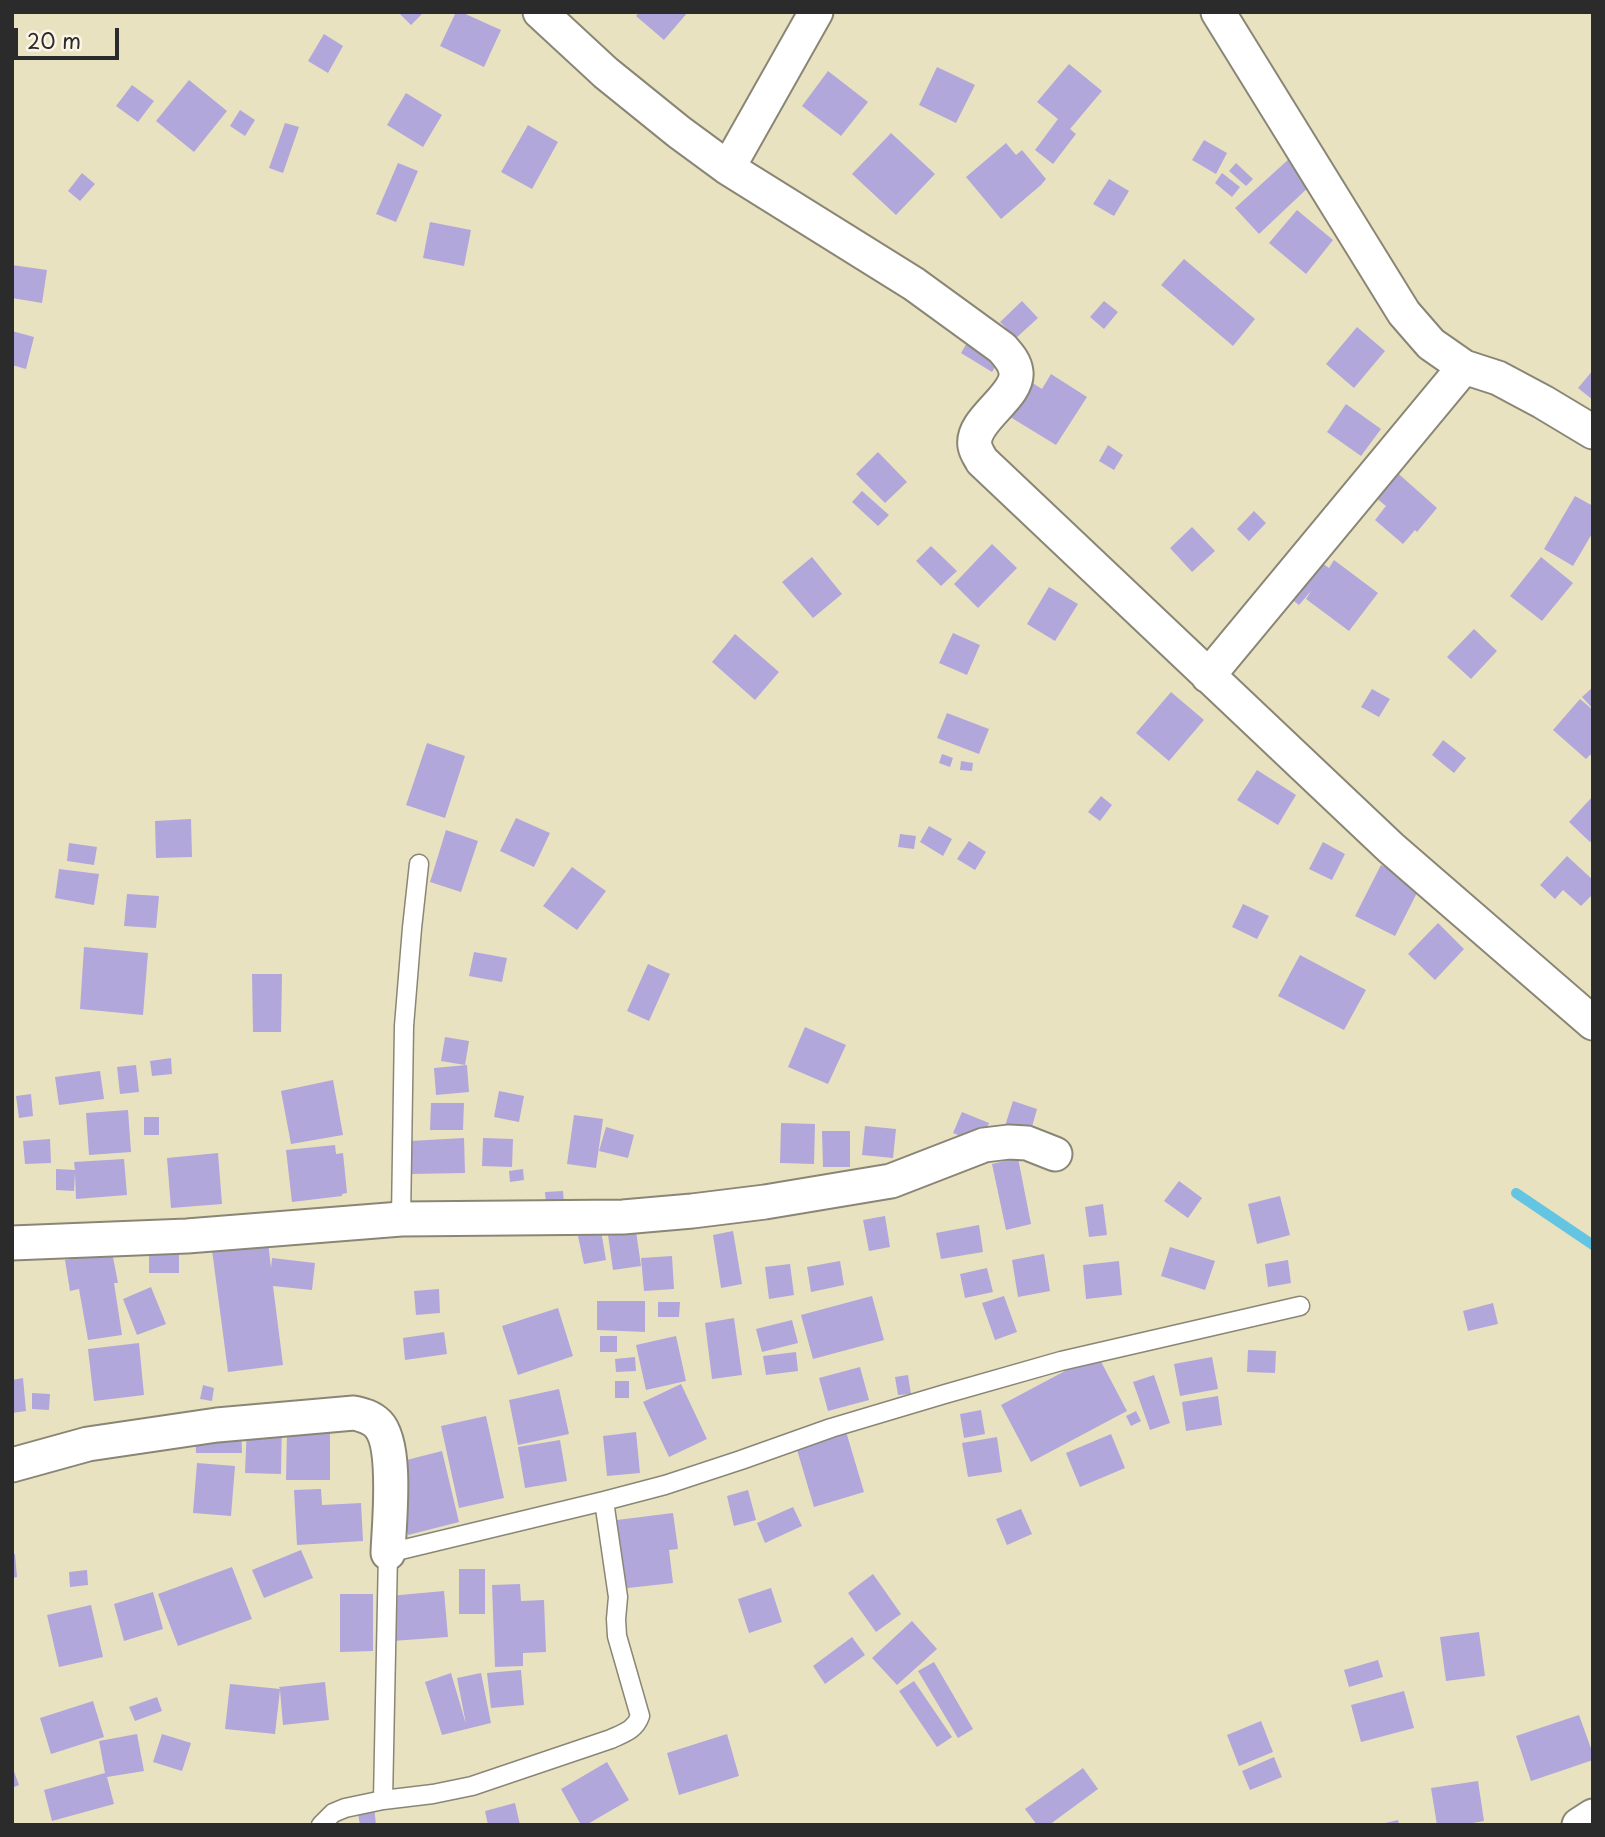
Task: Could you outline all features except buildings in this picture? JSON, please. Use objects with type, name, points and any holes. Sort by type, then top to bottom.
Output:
[{"type":"street","points":[[540,12],[606,73],[728,168],[914,284],[1002,348],[1010,358],[1016,374],[1013,384],[978,430],[975,445],[982,461],[1391,848],[1593,1023]]},
{"type":"street","points":[[728,168],[816,12]]},
{"type":"street","points":[[1218,12],[1404,313],[1431,345],[1464,367],[1498,378],[1593,432]]},
{"type":"street","points":[[1208,676],[1464,367]]},
{"type":"street","points":[[12,1243],[187,1236],[401,1219],[623,1217],[765,1202],[891,1181],[984,1145],[1027,1143],[1055,1154]]},
{"type":"street","points":[[12,1465],[88,1444],[217,1424],[354,1413],[367,1416],[378,1423],[386,1435],[391,1456],[388,1553]]},
{"type":"street","points":[[1579,1825],[1593,1816]]},
{"type":"lane","points":[[401,1219],[404,1026],[419,864]]},
{"type":"lane","points":[[383,1800],[388,1553],[604,1501],[677,1480],[831,1428],[1061,1362],[1300,1306]]},
{"type":"lane","points":[[321,1825],[333,1813],[345,1808],[472,1786],[611,1739],[637,1725],[640,1716],[617,1636],[615,1619],[618,1597],[604,1501]]},
{"type":"waterway","points":[[1516,1193],[1593,1245]]}]
